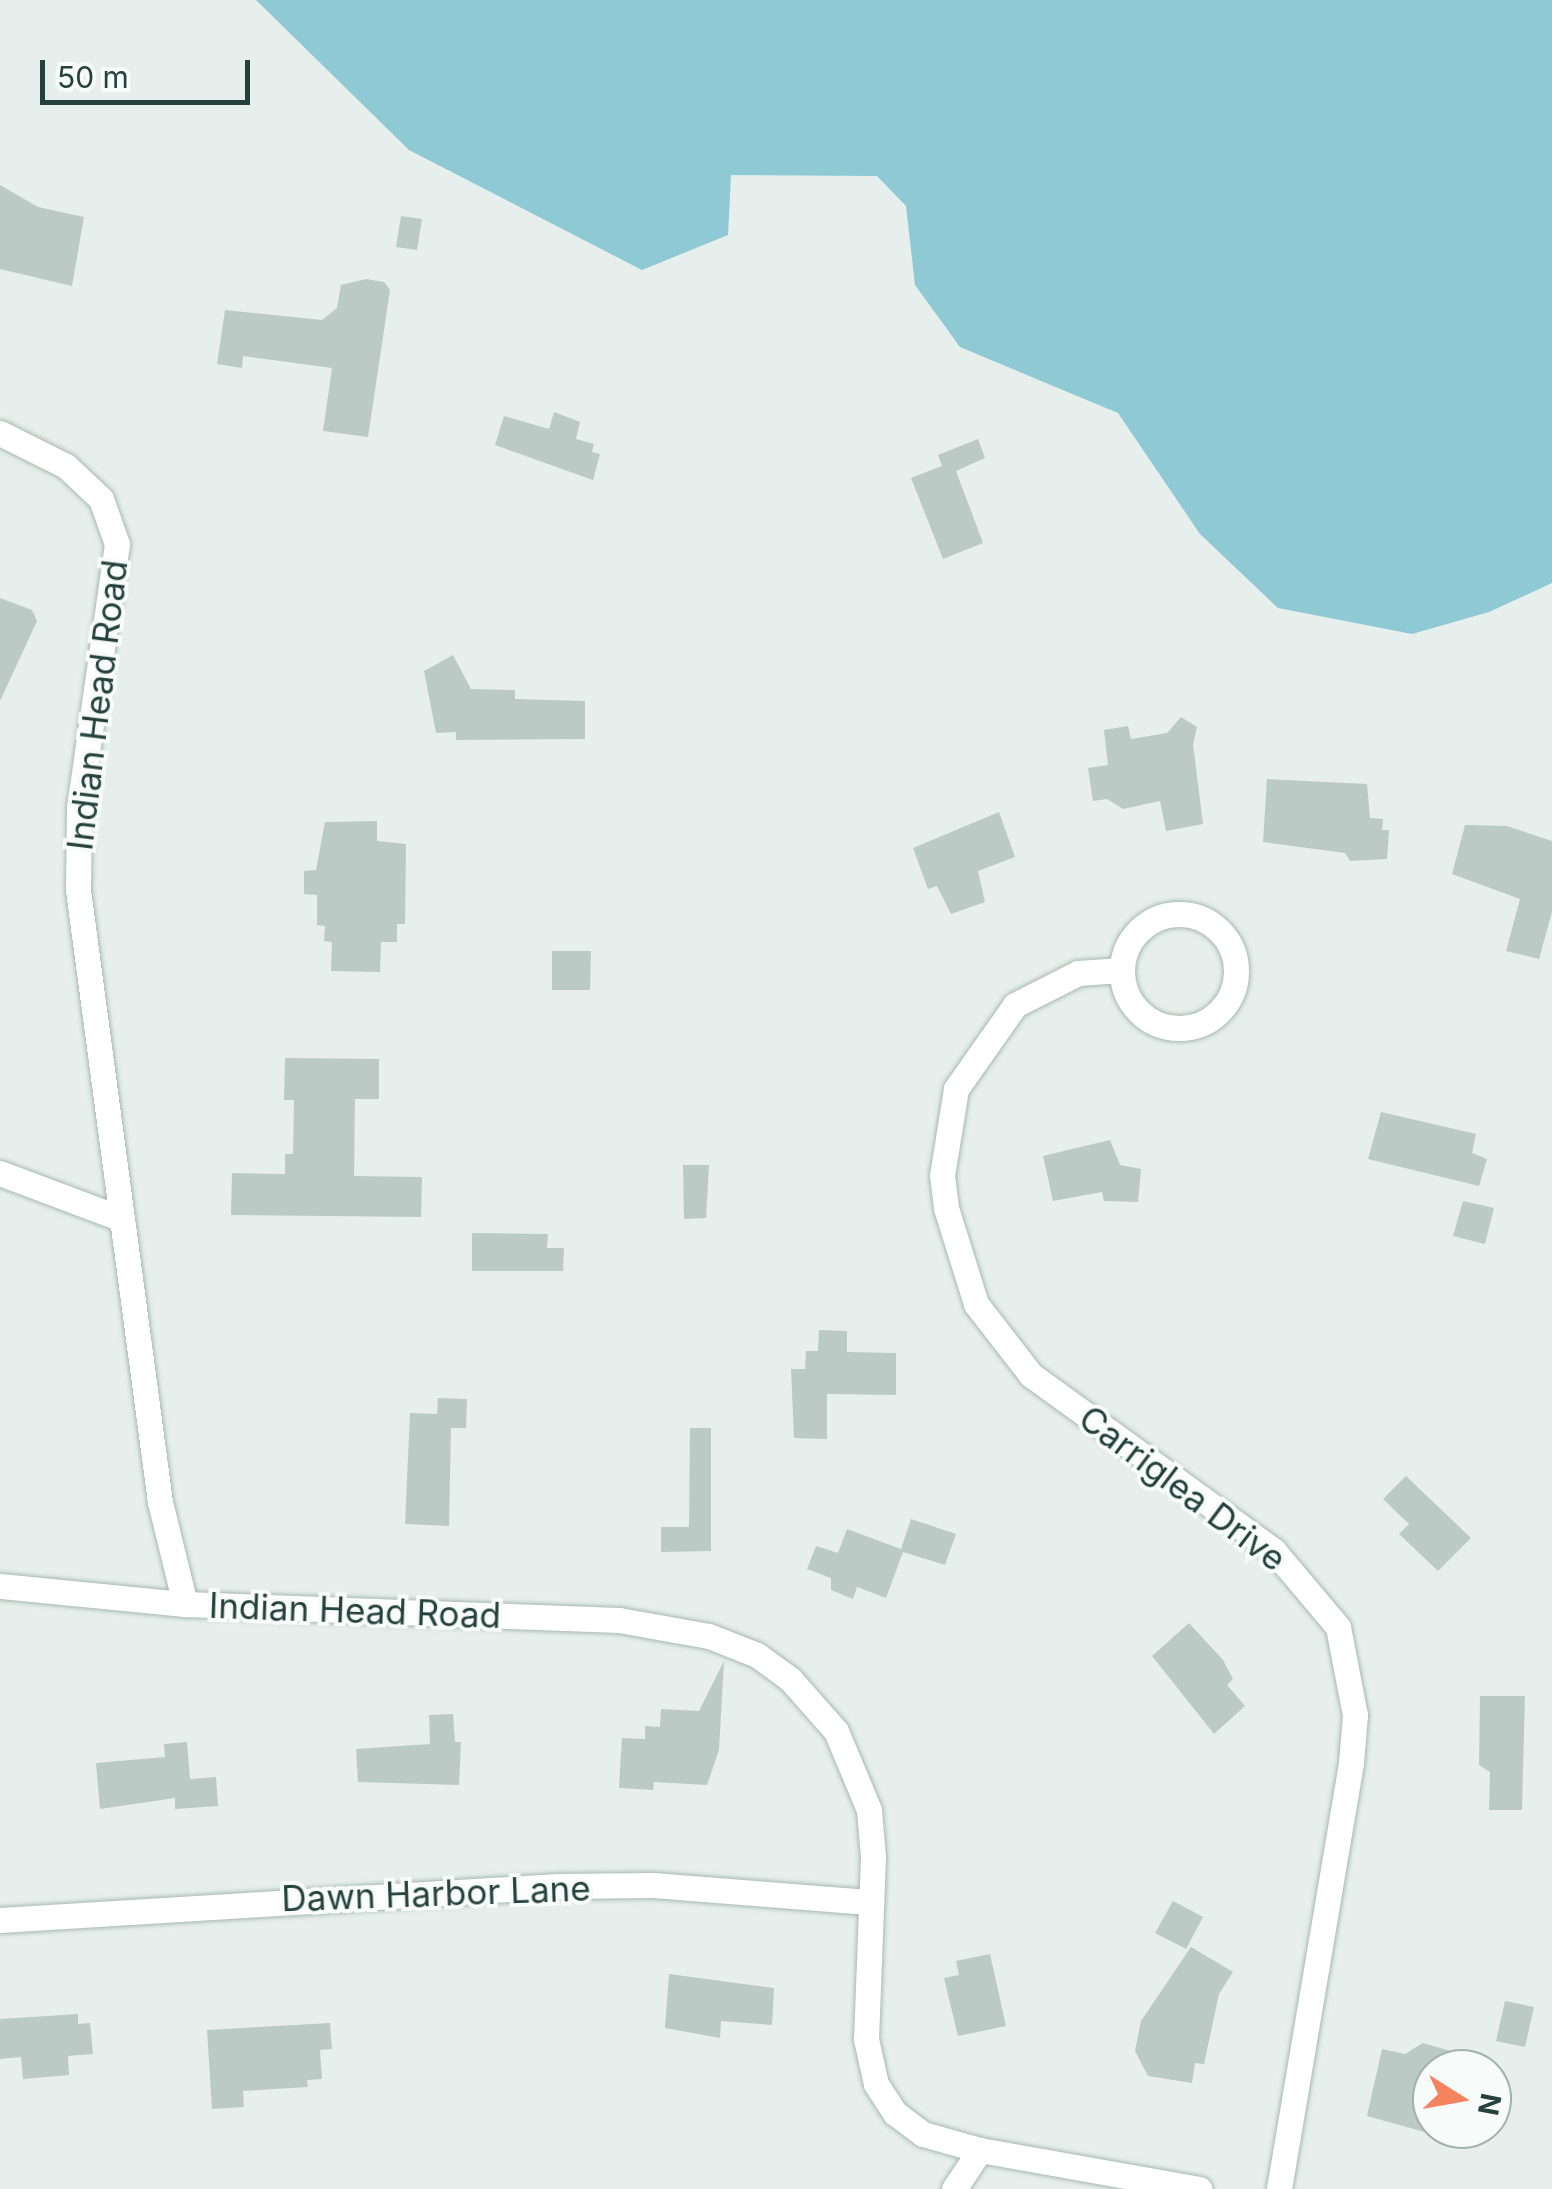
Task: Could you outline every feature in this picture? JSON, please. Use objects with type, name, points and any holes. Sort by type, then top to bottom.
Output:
[{"type":"street","name":"Indian Head Road","points":[[0,433],[66,466],[101,499],[118,544],[78,808],[78,890],[160,1502],[184,1604],[619,1620],[709,1636],[757,1655],[816,1705],[855,1770],[869,1810],[872,1902],[866,2039],[876,2084],[895,2113],[923,2134],[980,2150],[1200,2189]]},
{"type":"street","points":[[1167,914],[1193,914],[1216,926],[1232,946],[1237,971],[1232,996],[1216,1016],[1192,1028],[1166,1027],[1143,1016],[1127,996],[1121,970],[1127,945],[1144,925],[1167,914]]},
{"type":"street","name":"Carriglea Drive","points":[[1121,970],[1078,973],[1015,1005],[956,1089],[942,1175],[946,1208],[976,1304],[1031,1374],[1274,1551],[1338,1627],[1355,1715],[1351,1763],[1278,2189]]},
{"type":"street","points":[[0,1172],[120,1218]]},
{"type":"street","points":[[0,1586],[184,1604]]},
{"type":"street","name":"Dawn Harbor Lane","points":[[0,1920],[558,1886],[653,1885],[872,1902]]},
{"type":"street","points":[[954,2189],[980,2150]]},
{"type":"water","points":[[256,0],[1552,0],[1552,583],[1489,612],[1412,634],[1278,608],[1200,534],[1118,413],[960,347],[915,285],[906,206],[877,176],[731,175],[728,235],[642,270],[409,150]]},
{"type":"building","points":[[0,185],[38,207],[84,217],[72,286],[0,269]]},
{"type":"building","points":[[401,216],[422,219],[417,250],[396,247]]},
{"type":"building","points":[[366,279],[384,282],[390,290],[368,437],[323,431],[332,368],[243,356],[242,368],[217,364],[225,310],[322,320],[337,308],[341,285]]},
{"type":"building","points":[[554,412],[580,422],[576,439],[594,444],[592,452],[600,454],[593,480],[495,445],[504,416],[549,429]]},
{"type":"building","points":[[978,439],[985,458],[956,471],[983,543],[943,559],[911,478],[942,466],[938,455]]},
{"type":"building","points":[[0,598],[32,610],[37,621],[0,701]]},
{"type":"building","points":[[453,655],[471,689],[515,690],[515,699],[585,701],[585,739],[456,740],[456,732],[436,733],[424,671]]},
{"type":"building","points":[[1181,717],[1197,727],[1193,744],[1203,824],[1166,831],[1160,801],[1123,809],[1107,799],[1093,801],[1088,768],[1108,765],[1104,730],[1128,726],[1131,739],[1167,733]]},
{"type":"building","points":[[1267,779],[1367,784],[1370,818],[1383,819],[1382,830],[1389,830],[1387,859],[1350,861],[1345,853],[1263,842]]},
{"type":"building","points":[[999,812],[1015,857],[978,871],[985,902],[951,914],[937,886],[928,889],[913,848]]},
{"type":"building","points":[[377,821],[377,841],[406,844],[405,924],[397,924],[397,942],[381,942],[380,972],[331,971],[332,942],[324,941],[325,926],[317,925],[317,895],[304,894],[304,871],[316,870],[325,822]]},
{"type":"building","points":[[1465,825],[1507,826],[1552,841],[1552,912],[1539,959],[1506,951],[1520,899],[1452,874]]},
{"type":"building","points":[[552,951],[591,951],[590,990],[552,990]]},
{"type":"building","points":[[285,1058],[379,1059],[379,1099],[355,1099],[354,1176],[422,1177],[421,1217],[231,1215],[232,1173],[285,1174],[285,1154],[293,1154],[294,1100],[284,1100]]},
{"type":"building","points":[[1381,1112],[1476,1134],[1472,1153],[1487,1159],[1479,1186],[1368,1159]]},
{"type":"building","points":[[1110,1140],[1120,1165],[1141,1169],[1138,1202],[1104,1201],[1102,1192],[1053,1201],[1043,1156]]},
{"type":"building","points":[[683,1165],[709,1165],[706,1218],[684,1219]]},
{"type":"building","points":[[1463,1201],[1494,1208],[1485,1244],[1453,1236]]},
{"type":"building","points":[[472,1233],[548,1234],[547,1248],[564,1248],[563,1271],[472,1271]]},
{"type":"building","points":[[819,1330],[847,1331],[847,1352],[896,1353],[896,1395],[827,1394],[827,1439],[794,1438],[791,1369],[805,1369],[806,1351],[818,1351]]},
{"type":"building","points":[[438,1398],[467,1399],[466,1428],[451,1428],[449,1526],[405,1524],[410,1413],[437,1414]]},
{"type":"building","points":[[690,1428],[711,1428],[711,1551],[661,1552],[661,1527],[689,1527]]},
{"type":"building","points":[[1406,1476],[1471,1538],[1438,1571],[1399,1534],[1409,1524],[1383,1499]]},
{"type":"building","points":[[911,1519],[956,1534],[945,1565],[903,1552],[886,1598],[857,1587],[853,1599],[831,1590],[831,1578],[807,1569],[816,1546],[838,1553],[847,1529],[901,1549]]},
{"type":"building","points":[[1189,1623],[1223,1660],[1233,1679],[1227,1685],[1245,1706],[1214,1734],[1152,1656]]},
{"type":"building","points":[[724,1661],[719,1750],[707,1785],[654,1782],[653,1790],[619,1788],[622,1738],[645,1739],[645,1726],[660,1727],[661,1709],[699,1711]]},
{"type":"building","points":[[1480,1696],[1525,1696],[1522,1810],[1489,1810],[1490,1772],[1479,1765]]},
{"type":"building","points":[[453,1714],[455,1742],[461,1742],[459,1785],[358,1782],[356,1749],[430,1744],[429,1715]]},
{"type":"building","points":[[187,1742],[190,1779],[216,1777],[218,1806],[175,1809],[175,1798],[100,1809],[96,1763],[165,1757],[164,1744]]},
{"type":"building","points":[[1173,1901],[1203,1917],[1186,1949],[1155,1933]]},
{"type":"building","points":[[1191,1947],[1233,1972],[1219,1994],[1204,2064],[1195,2063],[1192,2083],[1148,2076],[1135,2051],[1141,2021]]},
{"type":"building","points":[[990,1954],[1006,2026],[958,2036],[944,1978],[959,1975],[956,1961]]},
{"type":"building","points":[[669,1974],[774,1988],[772,2025],[721,2021],[720,2038],[665,2028]]},
{"type":"building","points":[[1505,2001],[1534,2007],[1525,2047],[1496,2041]]},
{"type":"building","points":[[78,2014],[78,2024],[90,2023],[93,2054],[68,2056],[69,2075],[23,2079],[21,2057],[0,2059],[0,2019]]},
{"type":"building","points":[[330,2023],[332,2049],[320,2050],[322,2079],[307,2080],[308,2087],[243,2091],[244,2107],[212,2109],[207,2030]]},
{"type":"building","points":[[1423,2043],[1444,2049],[1413,2049]]},
{"type":"building","points":[[1382,2049],[1405,2054],[1412,2050],[1412,2128],[1367,2116]]}]
